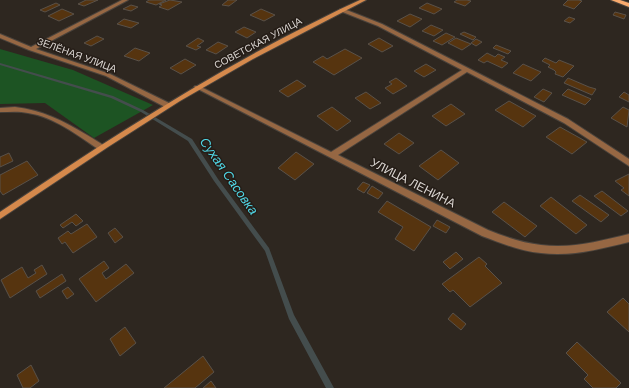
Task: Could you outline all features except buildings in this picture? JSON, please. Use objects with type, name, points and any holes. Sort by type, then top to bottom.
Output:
[{"type":"main road","points":[[614,0],[629,5]]},
{"type":"street","points":[[31,49],[126,0]]},
{"type":"street","name":"СОВЕТСКАЯ УЛИЦА","points":[[101,147],[197,87],[342,10],[364,0]]},
{"type":"street","points":[[342,10],[380,25],[566,121],[629,163]]},
{"type":"street","name":"ЗЕЛЁНАЯ УЛИЦА","points":[[0,36],[31,49],[108,75],[165,106]]},
{"type":"street","points":[[332,155],[466,70]]},
{"type":"street","name":"УЛИЦА ЛЕНИНА","points":[[197,87],[485,233],[520,246],[546,251],[582,250],[629,238]]},
{"type":"street","points":[[0,110],[15,108],[38,111],[60,122],[101,147],[0,216]]},
{"type":"green space","points":[[0,49],[73,70],[153,105],[94,138],[45,103],[0,104]]},
{"type":"waterway","name":"Сухая Сасовка","points":[[0,64],[112,97],[142,111],[190,140],[216,180],[267,250],[291,317],[330,388]]}]
